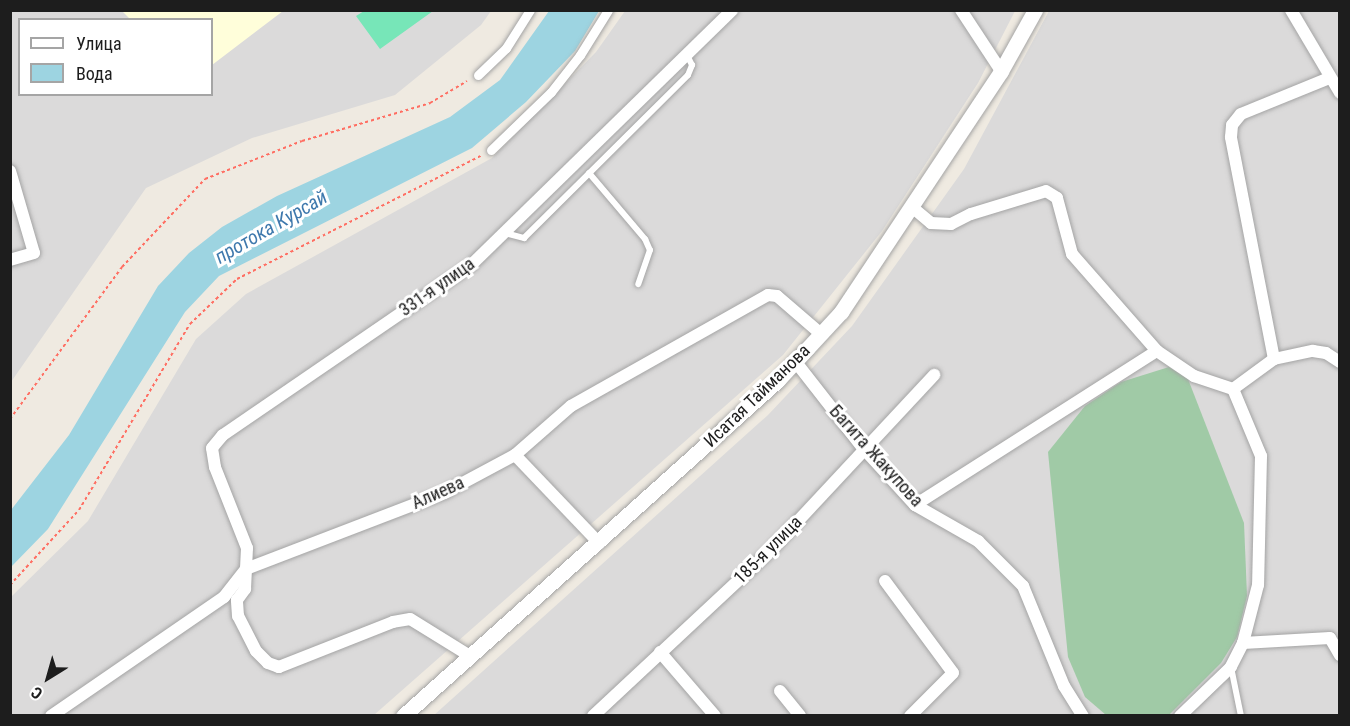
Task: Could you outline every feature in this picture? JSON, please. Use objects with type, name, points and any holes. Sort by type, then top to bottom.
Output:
[{"type":"street","points":[[478,75],[506,48],[530,10]]},
{"type":"street","points":[[491,150],[551,92],[580,55],[608,10]]},
{"type":"street","name":"331-я улица","points":[[246,569],[247,548],[215,467],[212,448],[224,435],[471,265],[732,10]]},
{"type":"street","points":[[961,10],[1002,71]]},
{"type":"street","name":"Исатая Тайманова","points":[[403,716],[599,543],[795,362],[841,312],[1002,71],[1035,10]]},
{"type":"street","points":[[1292,10],[1329,78],[1340,93]]},
{"type":"street","points":[[1274,359],[1231,137],[1232,125],[1241,114],[1329,78]]},
{"type":"street","points":[[10,171],[34,253],[10,260]]},
{"type":"street","points":[[912,207],[932,223],[951,224],[971,214],[1046,191],[1057,198],[1072,254],[1157,351],[1194,376],[1233,389],[1261,456],[1258,585],[1243,643],[1231,667],[1180,716]]},
{"type":"street","name":"Алиева","points":[[246,569],[444,493],[515,454],[571,406],[768,295],[777,296],[821,334]]},
{"type":"street","points":[[915,505],[1157,351]]},
{"type":"street","points":[[1233,389],[1274,359],[1313,351],[1326,353],[1340,362]]},
{"type":"street","name":"Багита Жакупова","points":[[795,362],[863,448],[915,505],[978,541],[1023,586],[1064,686],[1083,716]]},
{"type":"street","name":"185-я улица","points":[[593,716],[770,551],[863,448],[934,375]]},
{"type":"street","points":[[515,454],[599,543]]},
{"type":"street","points":[[246,569],[245,589],[237,600],[238,616],[256,651],[268,663],[279,667],[393,622],[410,620],[470,657]]},
{"type":"street","points":[[51,716],[224,597],[246,569]]},
{"type":"street","points":[[885,581],[953,673],[910,716]]},
{"type":"street","points":[[1243,643],[1330,638],[1340,655]]},
{"type":"street","points":[[660,652],[715,716]]},
{"type":"street","points":[[780,691],[800,716]]},
{"type":"lane","points":[[505,233],[524,238],[688,75],[692,65],[687,55]]},
{"type":"lane","points":[[599,141],[610,153]]},
{"type":"lane","points":[[589,173],[645,238],[650,250],[638,284]]},
{"type":"lane","points":[[1231,667],[1241,716]]},
{"type":"path","points":[[10,419],[122,267],[206,179],[302,141],[430,103],[478,75]]},
{"type":"path","points":[[10,585],[79,510],[190,324],[237,279],[491,150]]},
{"type":"shaded area","points":[[11,11],[491,11],[481,25],[395,95],[252,138],[146,188],[11,382]]},
{"type":"shaded area","points":[[122,11],[283,11],[213,64],[213,18],[129,18]]},
{"type":"shaded area","points":[[625,11],[1015,11],[978,83],[882,231],[783,355],[374,715],[11,716],[11,597],[88,521],[196,339],[246,294],[492,158],[596,52]]},
{"type":"shaded area","points":[[1049,11],[1339,11],[1339,715],[433,716],[768,415],[852,326],[964,169]]},
{"type":"shaded area","points":[[1169,367],[1188,379],[1244,523],[1247,596],[1237,637],[1221,663],[1169,715],[1106,715],[1085,697],[1068,657],[1048,452],[1085,406],[1121,382]]},
{"type":"green space","points":[[364,11],[433,11],[380,49],[356,16]]},
{"type":"water","name":"протока Курсай","points":[[549,11],[599,11],[575,51],[526,102],[472,148],[219,276],[185,312],[48,529],[11,567],[11,510],[69,435],[158,286],[189,253],[222,227],[277,196],[450,117],[500,80]]}]
